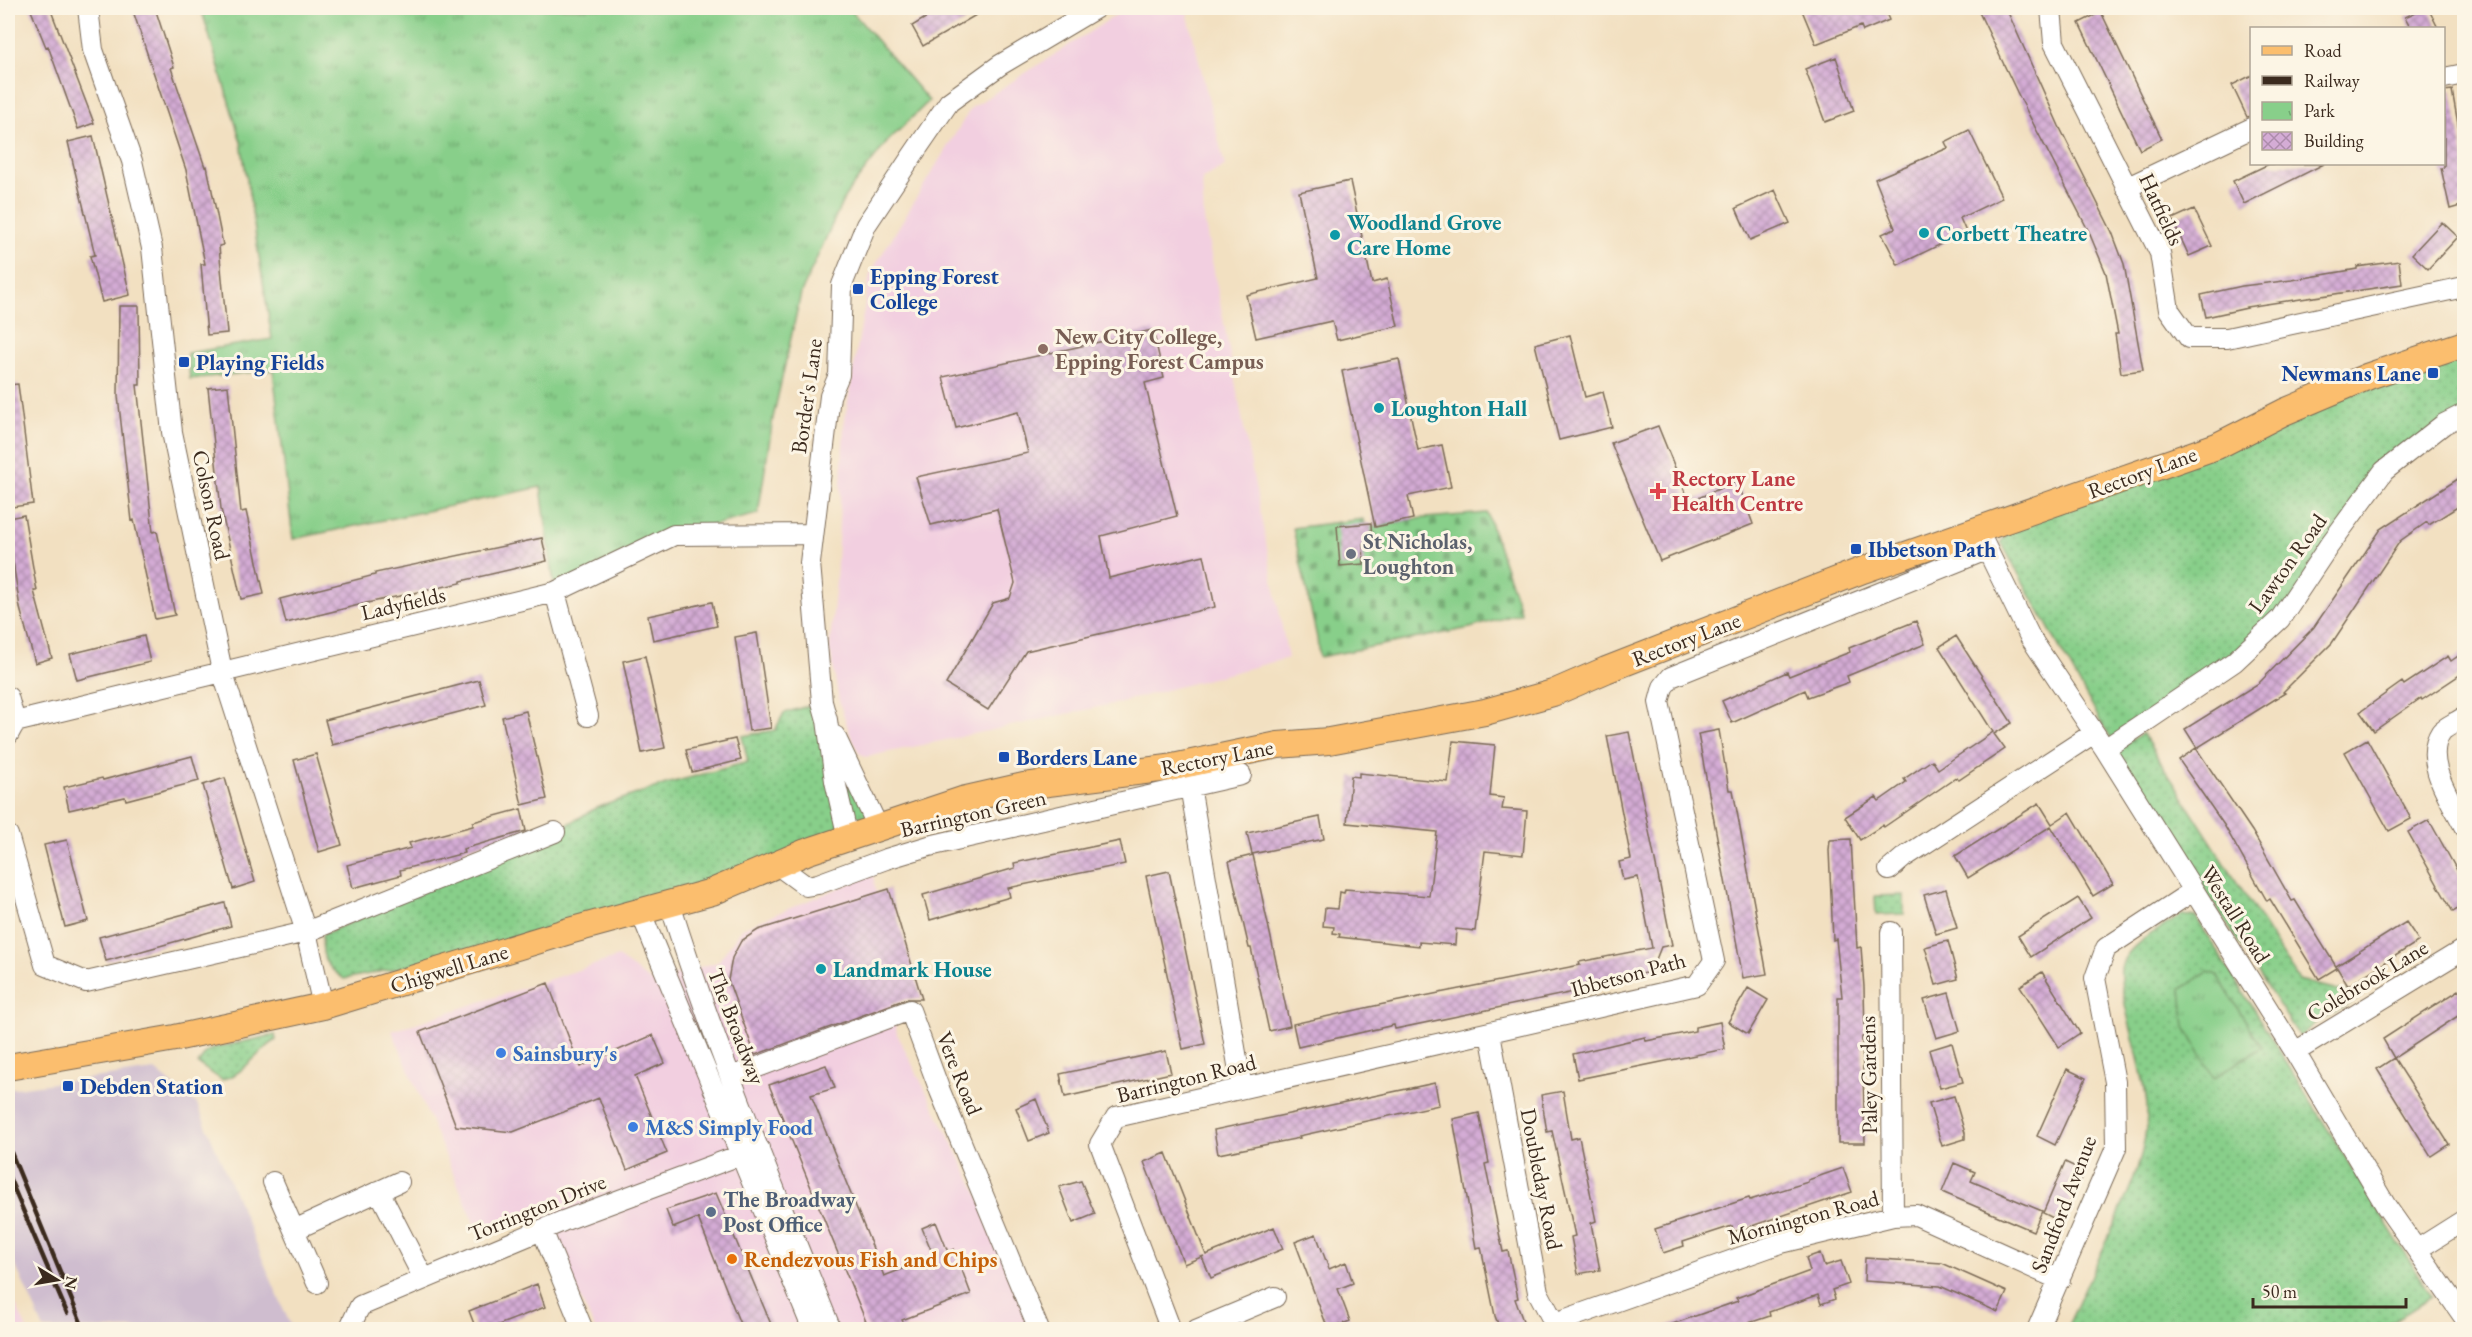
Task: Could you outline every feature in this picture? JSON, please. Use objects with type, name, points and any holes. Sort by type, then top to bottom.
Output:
[{"type":"main road","name":"Rectory Lane","points":[[878,827],[962,800],[1024,786],[1168,768],[1278,745],[1329,741],[1496,709],[1553,693],[1606,670],[1863,570],[1982,540],[2217,446],[2284,412],[2369,376],[2464,344]]},
{"type":"main road","name":"Chigwell Lane","points":[[8,1067],[176,1038],[323,1006],[726,886],[776,864],[878,827]]},
{"type":"street","name":"Colson Road","points":[[88,8],[93,50],[132,161],[152,248],[172,432],[222,671],[306,932],[323,1006]]},
{"type":"street","name":"Border's Lane","points":[[848,838],[835,782],[827,720],[822,702],[811,575],[812,534],[830,396],[838,375],[842,285],[866,225],[949,102],[1000,65],[1096,8]]},
{"type":"street","name":"Hatfields","points":[[2051,8],[2054,42],[2160,253],[2169,310],[2189,338],[2227,338],[2464,287]]},
{"type":"street","points":[[2445,78],[2464,74]]},
{"type":"street","points":[[2126,188],[2250,129]]},
{"type":"street","name":"Lawton Road","points":[[2099,741],[2234,662],[2280,619],[2328,547],[2384,471],[2444,424],[2464,414]]},
{"type":"street","name":"Ladyfields","points":[[11,729],[222,671],[555,592],[674,535],[812,534]]},
{"type":"street","name":"Westall Road","points":[[1982,540],[2030,637],[2099,741],[2295,1053],[2386,1206],[2464,1317]]},
{"type":"street","name":"Ibbetson Path","points":[[1490,1033],[1697,985],[1714,961],[1659,702],[1663,687],[1671,677],[1982,540]]},
{"type":"street","points":[[555,592],[588,716]]},
{"type":"street","points":[[8,697],[11,729]]},
{"type":"street","name":"Border's Lane","points":[[827,720],[878,827]]},
{"type":"street","points":[[2461,720],[2442,731],[2434,749],[2439,777],[2464,826]]},
{"type":"street","points":[[1889,870],[1903,858],[2099,741]]},
{"type":"street","name":"Barrington Green","points":[[776,864],[806,886],[818,884],[929,846],[1241,775]]},
{"type":"street","points":[[1190,786],[1242,1088]]},
{"type":"street","points":[[8,835],[45,965],[86,982],[306,932],[555,832]]},
{"type":"street","name":"Sandford Avenue","points":[[2037,1329],[2116,1148],[2115,1082],[2095,978],[2106,948],[2193,891]]},
{"type":"street","name":"The Broadway","points":[[670,904],[687,960],[730,1077],[750,1151],[813,1329]]},
{"type":"street","name":"The Broadway","points":[[641,913],[831,1329]]},
{"type":"street","name":"Paley Gardens","points":[[1891,932],[1893,1216]]},
{"type":"street","name":"Colebrook Lane","points":[[2295,1053],[2464,949]]},
{"type":"street","name":"Vere Road","points":[[730,1077],[909,1010],[940,1091],[1039,1329]]},
{"type":"street","name":"Barrington Road","points":[[1171,1329],[1100,1144],[1116,1117],[1490,1033]]},
{"type":"street","name":"Doubleday Road","points":[[1490,1033],[1538,1292],[1556,1326]]},
{"type":"street","name":"Torrington Drive","points":[[353,1329],[351,1324],[360,1306],[542,1230],[697,1169],[750,1151]]},
{"type":"street","points":[[273,1182],[317,1283]]},
{"type":"street","points":[[294,1230],[399,1182]]},
{"type":"street","points":[[379,1191],[424,1279]]},
{"type":"street","name":"Mornington Road","points":[[1556,1326],[1781,1243],[1893,1216],[1916,1215],[2060,1280]]},
{"type":"street","points":[[2418,1249],[2464,1220]]},
{"type":"street","points":[[542,1230],[583,1329]]},
{"type":"street","points":[[1196,1329],[1275,1297]]},
{"type":"shaded area","name":"New City College, Epping Forest Campus","points":[[1127,8],[1186,8],[1225,166],[1202,179],[1204,219],[1288,658],[1117,703],[866,757],[859,753],[850,734],[839,701],[831,654],[829,654],[836,582],[844,425],[870,274],[971,108]]},
{"type":"shaded area","points":[[873,874],[897,1034],[981,1200],[1033,1329],[595,1329],[539,1212],[480,1236],[392,1031],[618,957],[651,982],[718,962],[742,928]]},
{"type":"shaded area","points":[[155,1070],[197,1104],[292,1329],[44,1329],[8,1249],[8,1089]]},
{"type":"shaded area","points":[[8,1288],[27,1329],[8,1329]]},
{"type":"green space","points":[[201,8],[849,8],[929,101],[888,141],[845,196],[801,293],[773,418],[758,514],[674,535],[555,592],[541,487],[293,539],[273,370],[190,379],[187,353],[272,339],[241,142]]},
{"type":"green space","points":[[2464,354],[2464,414],[2384,471],[2280,619],[2114,742],[2001,542],[2017,521],[2283,419]]},
{"type":"green space","points":[[1487,513],[1521,613],[1470,628],[1319,657],[1293,528],[1363,519],[1366,525],[1375,527],[1413,519]]},
{"type":"green space","points":[[822,702],[878,827],[550,938],[344,979],[328,965],[324,956],[322,935],[555,832],[596,808],[666,784],[748,762],[742,736],[775,730],[784,713]]},
{"type":"green space","points":[[2142,733],[2299,980],[2362,996],[2299,1036],[2115,751]]},
{"type":"green space","points":[[1904,895],[1904,914],[1876,915],[1875,896]]},
{"type":"green space","points":[[2182,915],[2196,917],[2432,1297],[2381,1329],[2066,1330],[2129,1191],[2144,1142],[2146,1093],[2126,1011],[2121,975],[2122,964],[2139,942]]},
{"type":"green space","points":[[2208,972],[2217,975],[2262,1047],[2214,1078],[2185,1027],[2181,989]]},
{"type":"green space","points":[[275,1035],[276,1040],[230,1077],[222,1080],[198,1064],[206,1052],[214,1048]]},
{"type":"building","points":[[30,8],[50,8],[94,123],[78,129],[48,46],[46,47]]},
{"type":"building","points":[[132,8],[155,8],[174,67],[171,68],[205,167],[207,166],[223,245],[219,246],[227,333],[207,335],[201,264],[205,264],[186,170]]},
{"type":"building","points":[[942,8],[988,8],[923,46],[912,26]]},
{"type":"building","points":[[1801,8],[1884,8],[1889,20],[1863,31],[1861,26],[1816,44]]},
{"type":"building","points":[[1977,8],[2006,8],[2059,126],[2112,232],[2124,264],[2143,370],[2121,373],[2115,334],[2118,334],[2106,273],[2088,230]]},
{"type":"building","points":[[2428,8],[2438,27],[2410,27],[2405,17]]},
{"type":"building","points":[[2101,12],[2162,139],[2140,150],[2079,23]]},
{"type":"building","points":[[1836,57],[1854,111],[1825,122],[1805,69]]},
{"type":"building","points":[[2250,76],[2250,116],[2247,117],[2232,85]]},
{"type":"building","points":[[2452,90],[2464,158],[2464,205],[2450,209],[2441,168],[2445,165],[2445,91]]},
{"type":"building","points":[[1969,130],[2002,198],[1960,218],[1966,232],[1898,265],[1882,234],[1895,228],[1875,179],[1948,148],[1945,142]]},
{"type":"building","points":[[93,136],[130,295],[102,302],[90,256],[95,255],[68,142]]},
{"type":"building","points":[[2267,165],[2322,165],[2244,204],[2233,181]]},
{"type":"building","name":"Woodland Grove Care Home","points":[[1350,181],[1372,283],[1387,279],[1398,326],[1337,340],[1332,321],[1256,338],[1246,295],[1318,278],[1299,192]]},
{"type":"building","points":[[1775,190],[1790,223],[1750,240],[1736,208]]},
{"type":"building","points":[[2194,209],[2212,246],[2189,256],[2172,219]]},
{"type":"building","points":[[2442,222],[2458,237],[2428,269],[2412,254]]},
{"type":"building","points":[[2399,261],[2402,284],[2246,307],[2206,317],[2201,295],[2242,286],[2292,280]]},
{"type":"building","points":[[119,306],[139,306],[140,385],[137,385],[153,532],[157,531],[175,615],[155,619],[134,520],[132,521],[118,396]]},
{"type":"building","points":[[1153,330],[1164,378],[1145,383],[1177,516],[1101,536],[1109,578],[1204,555],[1215,607],[1026,651],[988,710],[946,684],[993,603],[1010,598],[1015,583],[997,509],[931,525],[916,477],[1028,453],[1018,412],[956,428],[943,377]]},
{"type":"building","points":[[1570,335],[1585,397],[1603,392],[1612,427],[1559,440],[1535,344]]},
{"type":"building","name":"Loughton Hall","points":[[1399,359],[1418,450],[1442,445],[1451,487],[1408,496],[1413,519],[1375,527],[1342,371]]},
{"type":"building","points":[[18,384],[33,504],[12,507],[8,473],[8,385]]},
{"type":"building","points":[[228,386],[241,512],[246,511],[264,594],[241,599],[221,509],[208,388]]},
{"type":"building","name":"Rectory Lane Health Centre","points":[[1658,426],[1689,502],[1737,481],[1753,524],[1660,561],[1611,443]]},
{"type":"building","points":[[2464,475],[2464,503],[2429,525],[2427,522],[2400,541],[2332,643],[2283,692],[2285,693],[2197,748],[2185,729],[2259,683],[2314,627],[2381,529]]},
{"type":"building","points":[[24,515],[37,591],[34,591],[52,658],[35,663],[20,608],[8,528],[8,518]]},
{"type":"building","name":"St Nicholas, Loughton","points":[[1371,523],[1372,543],[1363,544],[1364,564],[1340,566],[1337,526]]},
{"type":"building","points":[[542,538],[547,561],[286,623],[280,599],[375,575],[375,573]]},
{"type":"building","points":[[712,602],[717,626],[653,640],[648,616]]},
{"type":"building","points":[[1916,621],[1925,644],[1847,676],[1849,682],[1808,697],[1805,690],[1732,723],[1722,701],[1787,672],[1789,676],[1850,652],[1849,648]]},
{"type":"building","points":[[757,633],[771,728],[749,731],[735,637]]},
{"type":"building","points":[[144,636],[150,662],[77,680],[70,654]]},
{"type":"building","points":[[1956,636],[2012,723],[1994,734],[2005,749],[1959,780],[1957,777],[1884,827],[1883,825],[1860,840],[1845,817],[1876,797],[1879,801],[1906,782],[1904,779],[1932,760],[1938,769],[1993,732],[1939,647]]},
{"type":"building","points":[[2464,652],[2464,672],[2422,700],[2421,698],[2374,731],[2360,712],[2402,682],[2404,685],[2448,656],[2451,661]]},
{"type":"building","points":[[645,656],[665,748],[642,753],[623,661]]},
{"type":"building","points":[[479,680],[486,705],[332,745],[325,720]]},
{"type":"building","points":[[526,711],[547,799],[522,805],[502,717]]},
{"type":"building","points":[[1719,730],[1729,790],[1733,790],[1767,974],[1743,978],[1698,734]]},
{"type":"building","points":[[1629,732],[1672,945],[1661,947],[1655,962],[1656,971],[1573,987],[1574,992],[1395,1029],[1394,1025],[1298,1047],[1293,1024],[1652,948],[1638,877],[1623,880],[1619,862],[1631,859],[1607,736]]},
{"type":"building","points":[[735,739],[741,760],[692,772],[686,750]]},
{"type":"building","points":[[2367,739],[2411,819],[2389,831],[2345,752]]},
{"type":"building","points":[[1453,741],[1495,745],[1490,796],[1504,798],[1502,809],[1527,811],[1523,855],[1485,851],[1475,931],[1456,929],[1455,945],[1419,942],[1419,946],[1339,937],[1340,934],[1333,933],[1334,927],[1323,926],[1325,908],[1338,909],[1340,892],[1344,893],[1345,889],[1429,896],[1437,832],[1347,823],[1351,776],[1359,777],[1359,773],[1448,782]]},
{"type":"building","points":[[2196,748],[2252,831],[2292,901],[2295,900],[2337,968],[2319,979],[2270,899],[2267,901],[2224,825],[2179,760]]},
{"type":"building","points":[[316,754],[342,845],[319,852],[294,760]]},
{"type":"building","points":[[192,756],[199,781],[126,800],[125,797],[69,810],[64,787],[102,778],[103,780]]},
{"type":"building","points":[[225,778],[255,882],[233,889],[203,785]]},
{"type":"building","points":[[2039,803],[2052,824],[2070,812],[2113,884],[2093,896],[2051,826],[1968,878],[1955,856]]},
{"type":"building","points":[[521,809],[526,831],[463,849],[464,853],[400,870],[401,875],[353,888],[347,865],[411,848],[409,843],[473,826],[473,822]]},
{"type":"building","points":[[1320,817],[1324,839],[1252,854],[1247,833]]},
{"type":"building","points":[[2429,820],[2464,883],[2464,905],[2453,912],[2408,832]]},
{"type":"building","points":[[1851,839],[1857,948],[1861,947],[1864,987],[1865,1037],[1862,1037],[1865,1143],[1838,1143],[1838,997],[1842,997],[1836,939],[1833,940],[1829,850],[1830,840]]},
{"type":"building","points":[[67,840],[88,921],[65,927],[44,845]]},
{"type":"building","points":[[1120,841],[1125,864],[1008,888],[1010,897],[930,920],[923,895],[1015,868],[1014,863]]},
{"type":"building","points":[[1253,855],[1290,1026],[1269,1031],[1229,861]]},
{"type":"building","points":[[1169,871],[1205,1044],[1183,1049],[1146,876]]},
{"type":"building","name":"Landmark House","points":[[889,889],[922,999],[906,999],[755,1055],[728,980],[732,958],[741,941],[758,930]]},
{"type":"building","points":[[1946,889],[1957,928],[1936,934],[1924,895]]},
{"type":"building","points":[[2078,898],[2091,918],[2031,957],[2018,936]]},
{"type":"building","points":[[225,903],[231,926],[106,961],[99,937]]},
{"type":"building","points":[[2406,922],[2419,941],[2348,986],[2336,966]]},
{"type":"building","points":[[1948,941],[1958,979],[1936,985],[1925,947]]},
{"type":"building","points":[[2042,972],[2080,1033],[2059,1047],[2020,986]]},
{"type":"building","name":"Sainsbury's","points":[[548,983],[580,1067],[653,1035],[665,1063],[635,1076],[667,1153],[627,1170],[599,1098],[513,1132],[456,1126],[420,1032]]},
{"type":"building","points":[[1748,988],[1768,1000],[1748,1034],[1728,1022]]},
{"type":"building","points":[[2459,990],[2464,999],[2464,1012],[2394,1058],[2383,1039]]},
{"type":"building","points":[[1949,993],[1960,1031],[1936,1038],[1924,1000]]},
{"type":"building","points":[[1720,1022],[1725,1049],[1578,1079],[1573,1054],[1645,1037],[1646,1041],[1695,1031],[1695,1027]]},
{"type":"building","points":[[1952,1043],[1963,1082],[1940,1088],[1929,1050]]},
{"type":"building","points":[[1166,1051],[1171,1073],[1065,1097],[1060,1074]]},
{"type":"building","points":[[2394,1058],[2449,1144],[2431,1156],[2377,1069]]},
{"type":"building","points":[[826,1065],[835,1088],[811,1095],[884,1276],[934,1257],[922,1228],[936,1222],[948,1252],[954,1249],[971,1294],[902,1320],[906,1329],[869,1329],[769,1085]]},
{"type":"building","points":[[2067,1069],[2086,1078],[2055,1145],[2037,1136]]},
{"type":"building","points":[[1435,1083],[1439,1105],[1299,1136],[1300,1138],[1218,1154],[1214,1130]]},
{"type":"building","points":[[1563,1091],[1571,1139],[1579,1137],[1596,1221],[1591,1223],[1600,1270],[1578,1274],[1571,1237],[1575,1236],[1552,1131],[1547,1132],[1541,1095]]},
{"type":"building","points":[[1954,1096],[1965,1139],[1942,1146],[1929,1103]]},
{"type":"building","points":[[1036,1099],[1049,1133],[1029,1141],[1016,1108]]},
{"type":"building","points":[[1479,1113],[1489,1163],[1485,1164],[1503,1252],[1508,1251],[1518,1298],[1515,1299],[1526,1329],[1500,1329],[1495,1316],[1481,1247],[1476,1248],[1453,1119]]},
{"type":"building","points":[[1166,1153],[1206,1255],[1274,1227],[1283,1249],[1211,1278],[1202,1257],[1204,1256],[1184,1264],[1144,1162]]},
{"type":"building","points":[[2065,1162],[2084,1171],[2061,1222],[2043,1213]]},
{"type":"building","points":[[1954,1163],[1975,1172],[1971,1181],[2042,1211],[2033,1231],[1942,1192]]},
{"type":"building","points":[[1843,1168],[1852,1192],[1734,1232],[1732,1226],[1683,1242],[1684,1246],[1663,1253],[1655,1229],[1749,1198],[1750,1200],[1808,1182],[1808,1180]]},
{"type":"building","points":[[1081,1181],[1095,1214],[1073,1223],[1059,1187]]},
{"type":"building","points":[[716,1193],[773,1329],[742,1329],[698,1218],[673,1228],[666,1210]]},
{"type":"building","points":[[1316,1234],[1329,1269],[1346,1262],[1353,1283],[1338,1289],[1350,1321],[1328,1329],[1295,1242]]},
{"type":"building","points":[[1820,1253],[1824,1266],[1841,1261],[1849,1284],[1832,1290],[1835,1299],[1821,1304],[1818,1295],[1769,1312],[1770,1316],[1731,1329],[1665,1329],[1664,1327],[1738,1301],[1736,1298],[1810,1271],[1806,1258]]},
{"type":"building","points":[[1865,1258],[1942,1263],[2007,1292],[1998,1312],[1940,1286],[1864,1281]]},
{"type":"building","points":[[537,1284],[545,1307],[488,1329],[476,1329],[469,1311]]},
{"type":"railway","points":[[8,1145],[84,1330]]},
{"type":"railway","points":[[8,1175],[67,1313]]},
{"type":"place","name":"Corbett Theatre","points":[[1924,233]]},
{"type":"place","name":"Woodland Grove Care Home","points":[[1335,235]]},
{"type":"place","name":"Epping Forest College","points":[[858,289]]},
{"type":"place","name":"New City College, Epping Forest Campus","points":[[1043,349]]},
{"type":"place","name":"Playing Fields","points":[[184,362]]},
{"type":"place","name":"Newmans Lane","points":[[2433,373]]},
{"type":"place","name":"Loughton Hall","points":[[1379,408]]},
{"type":"place","name":"Rectory Lane Health Centre","points":[[1658,491]]},
{"type":"place","name":"Ibbetson Path","points":[[1856,549]]},
{"type":"place","name":"St Nicholas, Loughton","points":[[1351,554]]},
{"type":"place","name":"Borders Lane","points":[[1004,757]]},
{"type":"place","name":"Landmark House","points":[[821,969]]},
{"type":"place","name":"Sainsbury's","points":[[501,1053]]},
{"type":"place","name":"Debden Station","points":[[68,1086]]},
{"type":"place","name":"M&S Simply Food","points":[[633,1127]]},
{"type":"place","name":"The Broadway Post Office","points":[[711,1212]]},
{"type":"place","name":"Rendezvous Fish and Chips","points":[[732,1259]]}]
